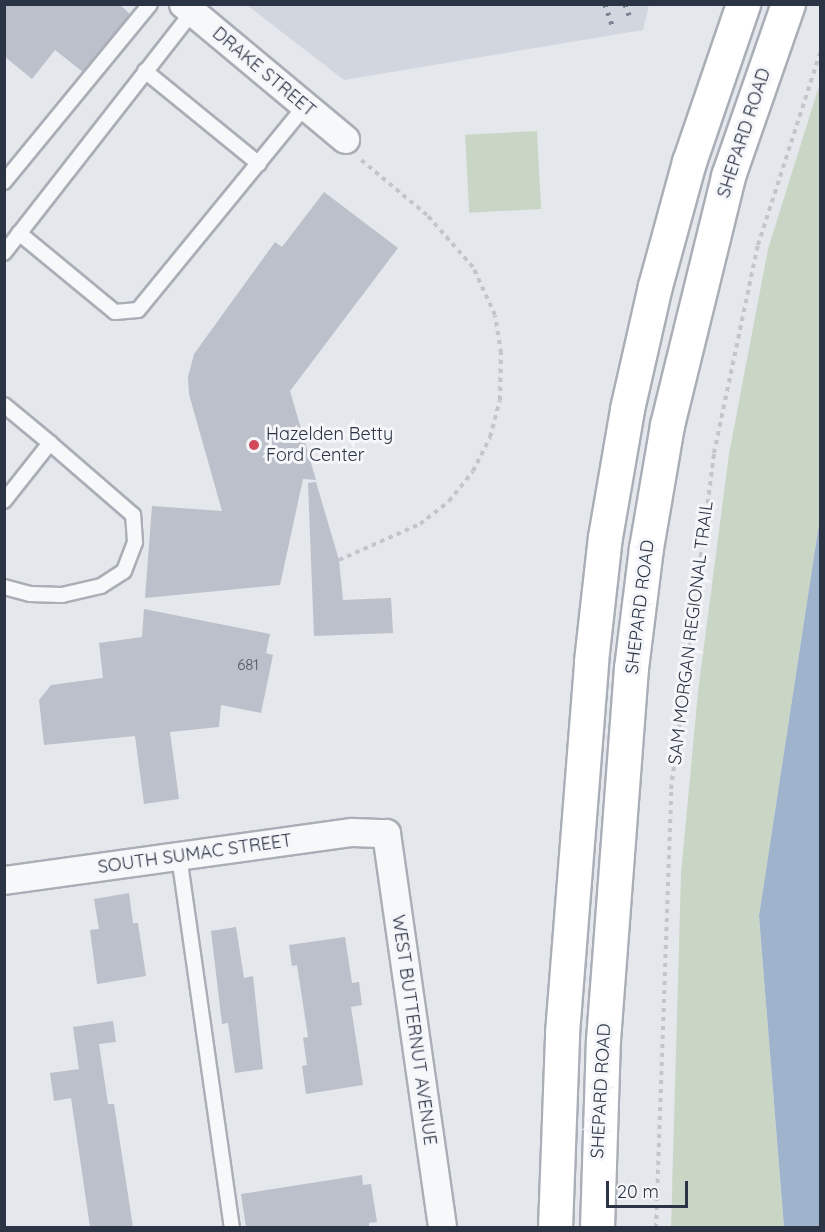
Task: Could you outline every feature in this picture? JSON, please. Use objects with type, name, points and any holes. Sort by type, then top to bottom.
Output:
[{"type":"highway","points":[[555,1227],[562,1033],[591,661],[605,537],[627,409],[655,286],[689,162],[743,4]]},
{"type":"highway","name":"SHEPARD ROAD","points":[[597,1227],[603,1040],[631,668],[646,548],[667,425],[728,176],[788,4]]},
{"type":"street","name":"DRAKE STREET","points":[[187,8],[345,139]]},
{"type":"street","name":"SOUTH SUMAC STREET","points":[[4,880],[352,832],[386,833]]},
{"type":"street","name":"WEST BUTTERNUT AVENUE","points":[[386,833],[442,1227]]},
{"type":"lane","points":[[4,182],[150,4]]},
{"type":"lane","points":[[4,253],[145,71],[187,8]]},
{"type":"lane","points":[[145,71],[259,164]]},
{"type":"lane","points":[[19,233],[115,312],[138,310],[304,106]]},
{"type":"lane","points":[[4,405],[133,515],[135,542],[124,571],[101,586],[62,595],[30,594],[4,587]]},
{"type":"lane","points":[[4,501],[51,443]]},
{"type":"lane","points":[[179,856],[232,1227]]},
{"type":"path","name":"SAM MORGAN REGIONAL TRAIL","points":[[656,1227],[671,789],[714,453],[758,245],[820,54]]},
{"type":"path","points":[[339,560],[420,524],[449,501],[473,471],[490,437],[500,400],[501,353],[495,315],[473,267],[427,215],[363,163],[345,139]]},
{"type":"shaded area","points":[[247,5],[649,5],[643,30],[344,80]]},
{"type":"green space","points":[[820,83],[820,517],[759,916],[784,1227],[671,1228],[681,874],[698,692],[729,454],[768,249]]},
{"type":"green space","points":[[537,131],[541,209],[469,213],[465,135]]},
{"type":"water","points":[[820,517],[820,1227],[784,1227],[759,916]]},
{"type":"building","points":[[4,4],[119,4],[130,14],[83,72],[55,50],[32,79],[4,56]]},
{"type":"building","name":"Hazelden Betty Ford Center","points":[[324,192],[398,248],[290,391],[316,480],[303,479],[280,585],[145,598],[152,506],[222,511],[189,394],[188,377],[194,354],[275,242],[282,247]]},
{"type":"building","points":[[316,482],[339,560],[343,600],[391,598],[393,633],[314,636],[308,483]]},
{"type":"building","points":[[144,609],[270,634],[266,653],[273,655],[261,713],[221,705],[219,727],[170,732],[179,799],[144,804],[135,736],[44,745],[39,700],[51,685],[103,678],[99,643],[142,637]]},
{"type":"building","points":[[129,893],[133,923],[138,923],[146,976],[97,984],[90,930],[99,929],[94,899]]},
{"type":"building","points":[[236,927],[244,978],[253,976],[263,1069],[235,1073],[228,1023],[222,1024],[211,931]]},
{"type":"building","points":[[345,937],[352,983],[359,982],[362,1005],[351,1007],[363,1085],[306,1094],[302,1066],[307,1065],[303,1038],[308,1037],[297,965],[292,966],[289,945]]},
{"type":"building","points":[[113,1021],[116,1042],[99,1044],[108,1104],[114,1104],[133,1227],[90,1227],[71,1098],[54,1101],[50,1073],[79,1069],[73,1027]]},
{"type":"building","points":[[362,1175],[363,1185],[371,1184],[377,1222],[369,1223],[369,1227],[246,1227],[241,1194]]},
{"type":"railway","points":[[605,4],[613,27]]},
{"type":"railway","points":[[625,4],[631,20]]},
{"type":"place","name":"Hazelden Betty Ford Center","points":[[254,445]]}]
